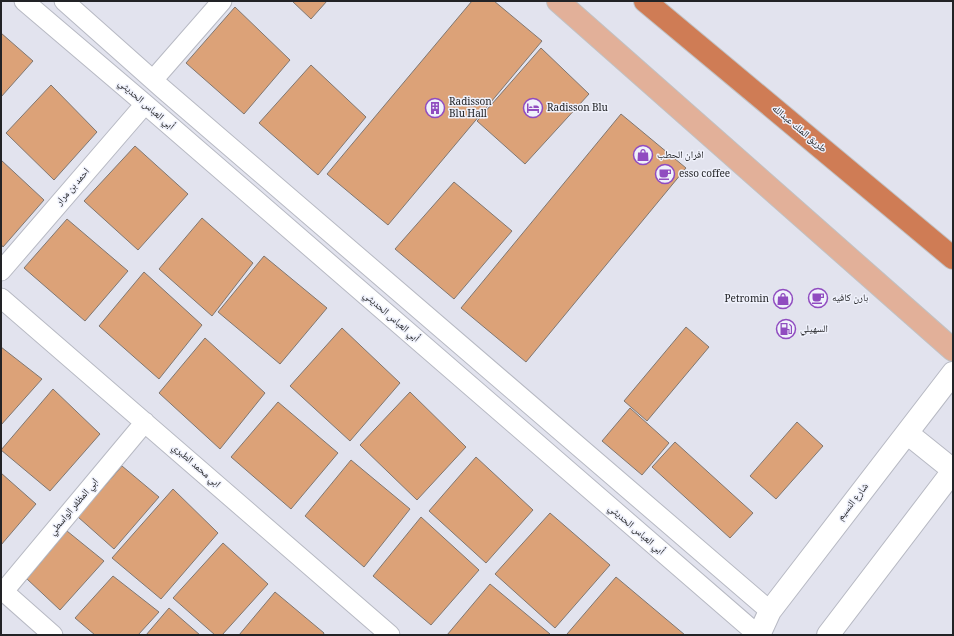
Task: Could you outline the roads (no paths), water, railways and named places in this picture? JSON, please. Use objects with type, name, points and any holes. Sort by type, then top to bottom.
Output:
[{"type":"highway","name":"طريق الملك عبدالله","points":[[645,1],[953,258]]},
{"type":"main road","points":[[558,1],[953,350]]},
{"type":"main road","points":[[575,1],[589,29]]},
{"type":"street","name":"أبي العباس الحديثي","points":[[24,1],[758,635]]},
{"type":"street","points":[[64,1],[153,80],[770,611]]},
{"type":"street","points":[[153,80],[222,1]]},
{"type":"street","name":"احمد بن مرار","points":[[1,271],[145,104]]},
{"type":"street","name":"ابي محمد الطبري","points":[[1,298],[390,635]]},
{"type":"street","name":"شارع النسيم","points":[[758,635],[770,611],[953,373]]},
{"type":"street","name":"ابي المظفر الواسطي","points":[[2,590],[145,422]]},
{"type":"street","points":[[828,635],[953,471],[907,433]]},
{"type":"street","points":[[2,590],[53,635]]},
{"type":"place","name":"Radisson Blu Hall","points":[[435,108]]},
{"type":"place","name":"Radisson Blu","points":[[533,108]]},
{"type":"place","name":"افران الحطب","points":[[643,155]]},
{"type":"place","name":"esso coffee","points":[[665,174]]},
{"type":"place","name":"بارن كافيه","points":[[818,298]]},
{"type":"place","name":"Petromin","points":[[783,299]]},
{"type":"place","name":"السهيلي","points":[[786,329]]}]
